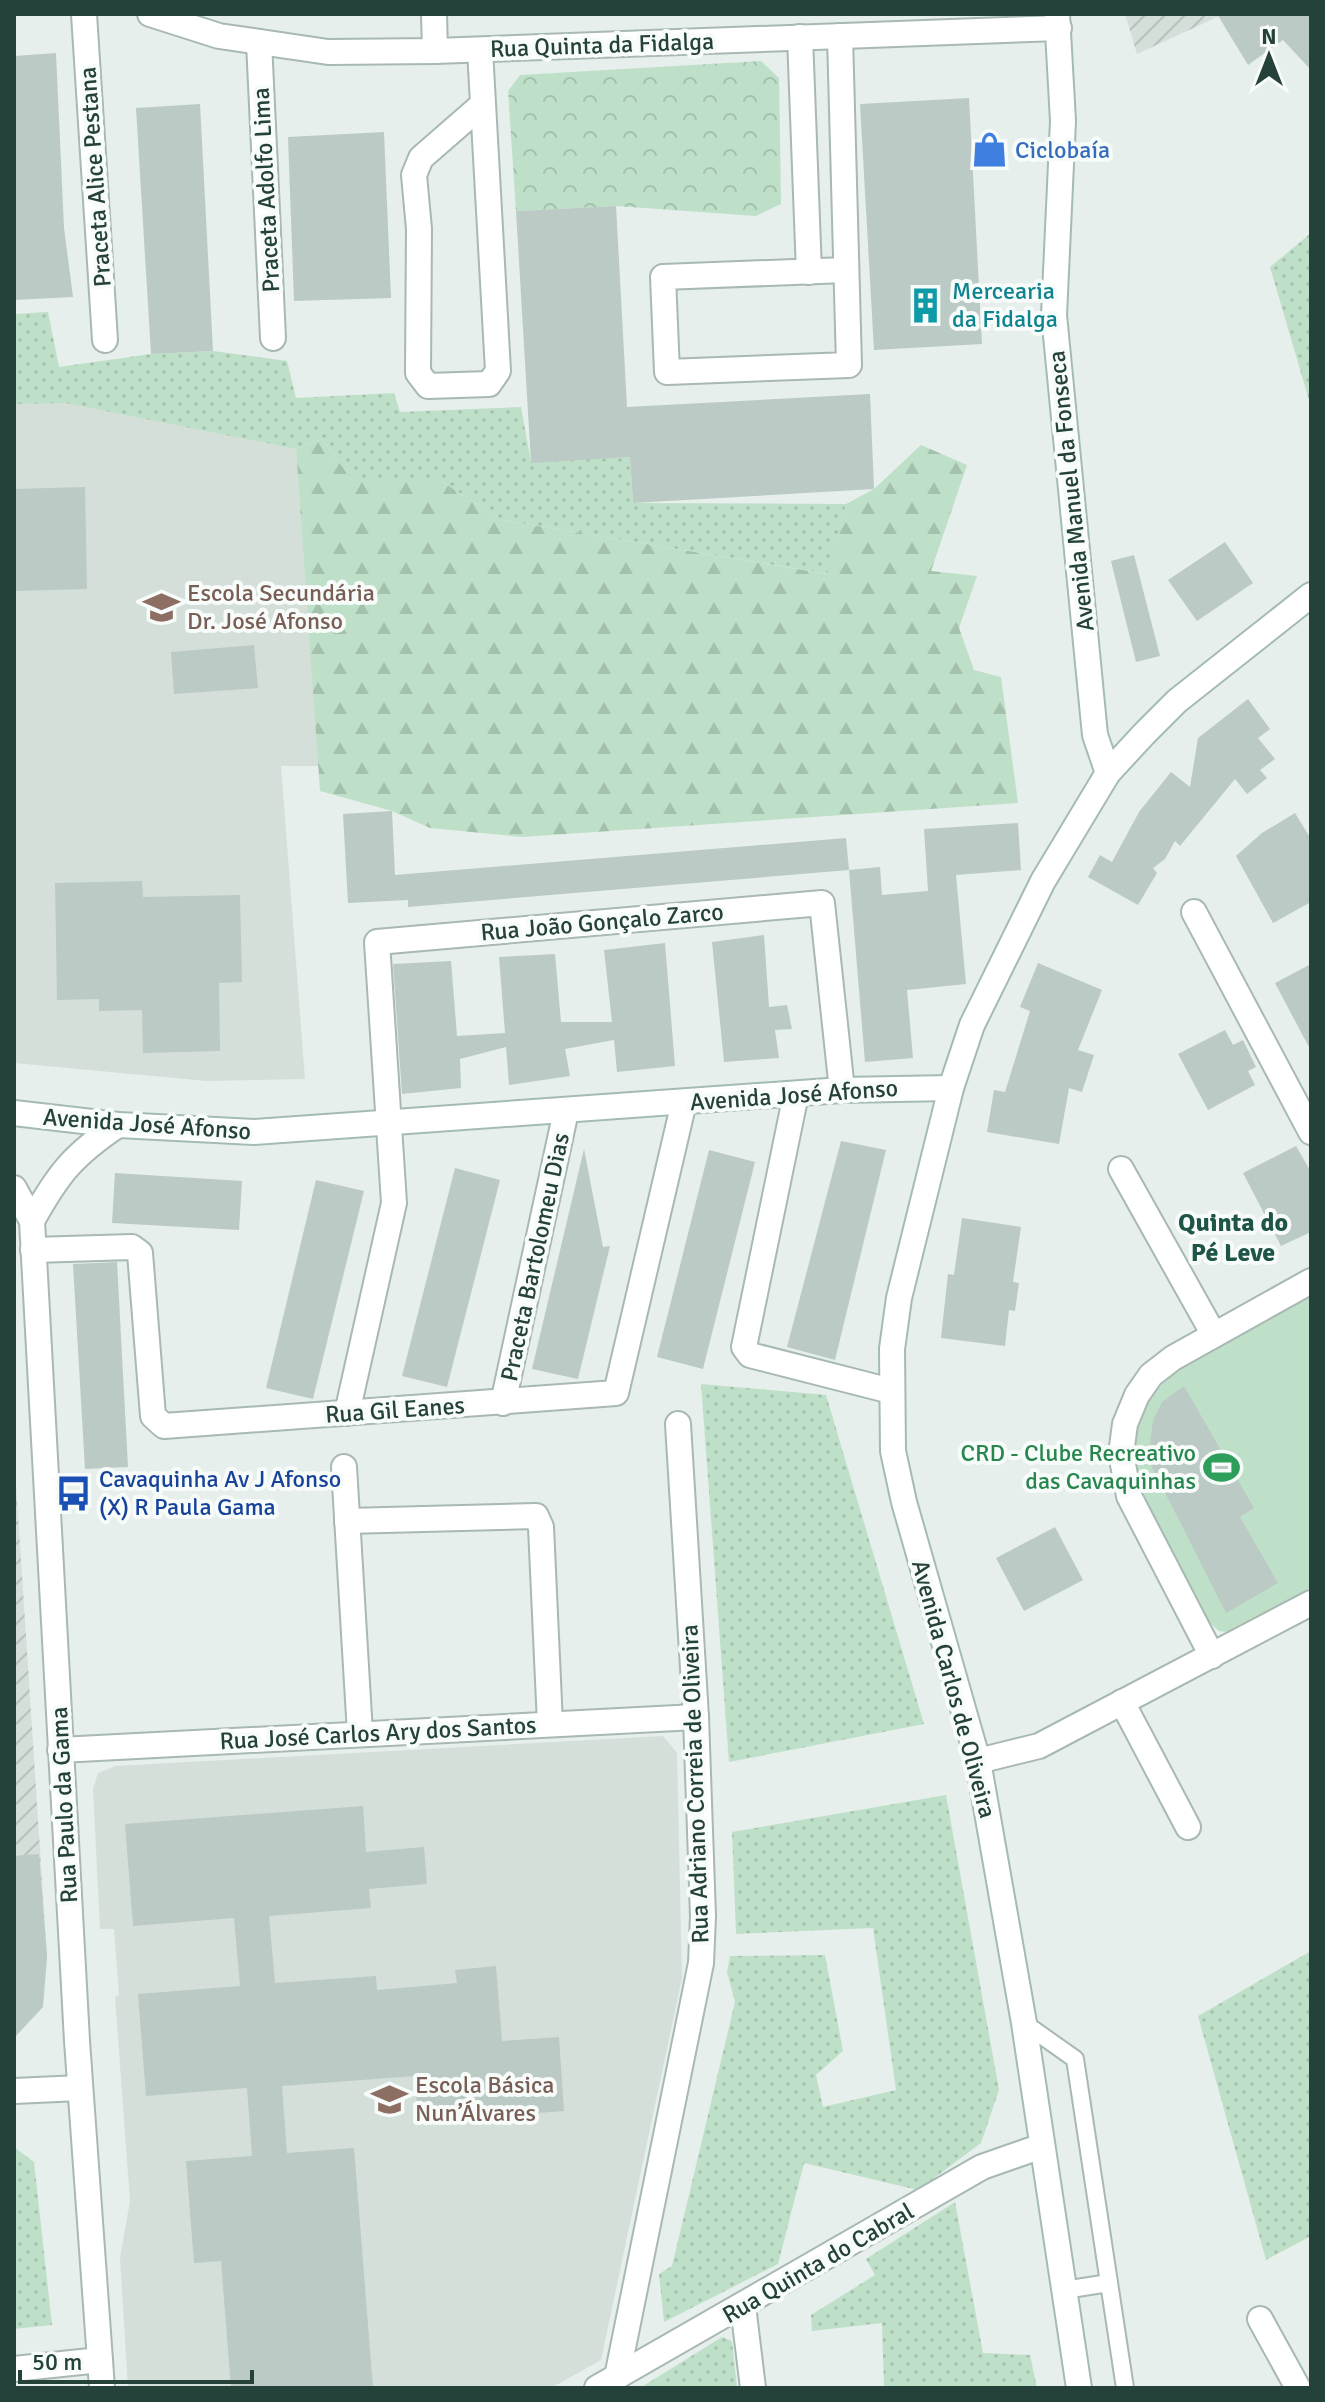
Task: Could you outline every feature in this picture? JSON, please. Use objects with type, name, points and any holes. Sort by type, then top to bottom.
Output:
[{"type":"street","name":"Praceta Alice Pestana","points":[[84,14],[105,340]]},
{"type":"street","name":"Rua Quinta da Fidalga","points":[[150,14],[219,36],[328,52],[480,50],[840,36],[1058,21]]},
{"type":"street","points":[[434,14],[435,51]]},
{"type":"street","name":"Avenida Manuel da Fonseca","points":[[1058,21],[1063,121],[1054,315],[1095,735],[1108,773]]},
{"type":"street","points":[[840,36],[849,365],[667,372],[663,277],[845,270]]},
{"type":"street","points":[[800,37],[809,272]]},
{"type":"street","name":"Praceta Adolfo Lima","points":[[259,42],[273,338]]},
{"type":"street","points":[[480,50],[498,371],[489,384],[428,386],[418,373],[419,229],[414,175],[421,158],[483,104]]},
{"type":"street","points":[[951,1088],[972,1025],[998,967],[1043,881],[1108,773],[1177,701],[1311,595]]},
{"type":"street","name":"Rua João Gonçalo Zarco","points":[[390,1124],[377,942],[822,903],[842,1090]]},
{"type":"street","points":[[1194,912],[1311,1132]]},
{"type":"street","name":"Avenida José Afonso","points":[[14,1113],[118,1125],[254,1132],[842,1090],[951,1088]]},
{"type":"street","name":"Avenida Carlos de Oliveira","points":[[951,1088],[899,1298],[891,1391],[893,1451],[904,1502],[978,1761],[1024,2023],[1079,2388]]},
{"type":"street","points":[[796,1094],[744,1347],[750,1355],[891,1391]]},
{"type":"street","name":"Rua Gil Eanes","points":[[33,1250],[132,1247],[140,1253],[153,1416],[159,1424],[616,1393],[684,1102]]},
{"type":"street","name":"Praceta Bartolomeu Dias","points":[[503,1403],[566,1111]]},
{"type":"street","points":[[347,1413],[394,1203],[390,1124]]},
{"type":"street","points":[[32,1221],[55,1181],[81,1150],[118,1125]]},
{"type":"street","points":[[1121,1169],[1214,1335]]},
{"type":"street","name":"Rua Paulo da Gama","points":[[14,1188],[32,1221],[80,2088],[102,2388]]},
{"type":"street","points":[[1212,1656],[1129,1496],[1121,1454],[1125,1424],[1151,1375],[1214,1335],[1311,1281]]},
{"type":"street","name":"Rua Adriano Correia de Oliveira","points":[[607,2382],[701,1963],[703,1916],[696,1717],[678,1424]]},
{"type":"street","points":[[344,1467],[360,1733]]},
{"type":"street","points":[[347,1521],[536,1516],[541,1527],[550,1724]]},
{"type":"street","points":[[978,1761],[1039,1746],[1212,1656],[1309,1610]]},
{"type":"street","points":[[1122,1702],[1188,1827]]},
{"type":"street","name":"Rua José Carlos Ary dos Santos","points":[[60,1750],[696,1717]]},
{"type":"street","points":[[14,2091],[80,2088]]},
{"type":"street","name":"Rua Quinta do Cabral","points":[[607,2382],[982,2167],[1042,2146]]},
{"type":"street","points":[[743,2306],[753,2388]]},
{"type":"street","points":[[1260,2319],[1298,2388]]},
{"type":"street","points":[[14,2369],[100,2360]]},
{"type":"lane","points":[[1024,2023],[1075,2059],[1125,2388]]},
{"type":"lane","points":[[1064,2290],[1109,2283]]},
{"type":"shaded area","points":[[1125,14],[1224,14],[1137,54]]},
{"type":"shaded area","name":"Escola Secundária Dr. José Afonso","points":[[65,402],[296,449],[319,766],[281,766],[305,1079],[206,1081],[14,1063],[14,404]]},
{"type":"shaded area","points":[[14,1453],[47,1957],[14,2035]]},
{"type":"shaded area","name":"Escola Básica Nun’Álvares","points":[[663,1736],[677,1753],[682,1978],[601,2360],[551,2388],[128,2388],[120,2258],[130,2201],[115,1997],[119,1995],[114,1929],[100,1929],[93,1789],[98,1773],[116,1766]]},
{"type":"green space","points":[[761,61],[779,78],[781,204],[756,216],[616,206],[516,211],[508,91],[520,75]]},
{"type":"green space","points":[[1311,233],[1311,407],[1270,267]]},
{"type":"green space","points":[[48,312],[59,367],[151,354],[213,351],[287,361],[296,398],[394,393],[400,412],[521,407],[531,462],[630,457],[633,503],[846,504],[828,574],[502,520],[441,481],[353,481],[322,439],[296,449],[66,403],[14,404],[14,314]]},
{"type":"green space","points":[[322,439],[353,481],[441,481],[502,520],[827,574],[846,504],[874,489],[921,445],[967,465],[931,571],[977,576],[959,628],[974,670],[1001,677],[1018,803],[522,837],[430,828],[392,811],[320,791],[296,449]]},
{"type":"green space","name":"CRD - Clube Recreativo das Cavaquinhas","points":[[1311,1293],[1311,1588],[1227,1632],[1219,1631],[1204,1618],[1137,1487],[1130,1451],[1137,1419],[1156,1391],[1184,1366],[1216,1344]]},
{"type":"green space","points":[[701,1384],[826,1395],[924,1724],[729,1762]]},
{"type":"green space","points":[[946,1795],[999,2090],[981,2143],[918,2190],[804,2163],[778,2264],[664,2322],[659,2274],[672,2266],[735,2002],[727,1972],[730,1956],[825,1955],[843,2051],[816,2075],[823,2107],[896,2090],[873,1928],[736,1934],[732,1832]]},
{"type":"green space","points":[[1311,1951],[1311,2236],[1266,2260],[1198,2016]]},
{"type":"green space","points":[[14,2147],[34,2162],[52,2325],[14,2329]]},
{"type":"green space","points":[[955,2202],[983,2353],[1030,2355],[1037,2388],[884,2388],[882,2323],[812,2331],[811,2315],[875,2275],[866,2259]]},
{"type":"green space","points":[[722,2337],[732,2341],[737,2388],[640,2388]]},
{"type":"building","points":[[1217,14],[1311,14],[1311,70],[1283,40],[1248,65]]},
{"type":"building","points":[[56,53],[64,228],[73,297],[14,300],[14,56]]},
{"type":"building","points":[[969,98],[982,344],[874,350],[860,104]]},
{"type":"building","points":[[200,104],[213,351],[151,354],[136,108]]},
{"type":"building","points":[[384,132],[391,298],[294,301],[288,137]]},
{"type":"building","points":[[616,206],[627,407],[870,394],[874,489],[633,503],[630,457],[531,463],[516,211]]},
{"type":"building","points":[[85,487],[87,589],[14,591],[14,489]]},
{"type":"building","points":[[1225,542],[1253,583],[1197,621],[1168,580]]},
{"type":"building","points":[[1134,555],[1160,656],[1136,662],[1111,561]]},
{"type":"building","points":[[254,645],[258,688],[174,694],[171,652]]},
{"type":"building","points":[[1248,699],[1270,729],[1258,738],[1275,759],[1260,770],[1267,778],[1247,794],[1235,779],[1180,846],[1175,841],[1165,859],[1153,868],[1157,873],[1138,905],[1088,877],[1100,855],[1112,862],[1139,812],[1171,772],[1190,787],[1198,738]]},
{"type":"building","points":[[392,811],[395,875],[846,838],[849,870],[408,907],[408,900],[348,903],[343,814]]},
{"type":"building","points":[[1295,813],[1311,839],[1311,902],[1273,923],[1236,856],[1262,833]]},
{"type":"building","points":[[1018,823],[1021,870],[956,875],[966,984],[907,990],[913,1058],[865,1062],[849,870],[880,867],[882,895],[928,891],[924,829]]},
{"type":"building","points":[[142,881],[143,897],[240,895],[242,982],[219,983],[220,1051],[143,1053],[142,1010],[99,1011],[99,999],[57,1000],[55,883]]},
{"type":"building","points":[[764,935],[769,1007],[787,1005],[792,1029],[775,1030],[779,1058],[724,1062],[712,942]]},
{"type":"building","points":[[665,943],[675,1066],[617,1072],[614,1040],[565,1049],[570,1076],[509,1085],[506,1047],[460,1059],[461,1088],[402,1094],[393,964],[451,961],[457,1036],[505,1033],[499,957],[555,954],[561,1022],[612,1022],[604,950]]},
{"type":"building","points":[[1038,963],[1102,990],[1078,1050],[1094,1055],[1082,1092],[1069,1088],[1059,1144],[987,1132],[994,1090],[1005,1092],[1030,1011],[1020,1007]]},
{"type":"building","points":[[1311,964],[1311,1051],[1275,983]]},
{"type":"building","points":[[1225,1030],[1233,1045],[1243,1040],[1256,1067],[1248,1071],[1255,1085],[1208,1110],[1178,1054]]},
{"type":"building","points":[[841,1141],[886,1150],[835,1360],[787,1347]]},
{"type":"building","points":[[1296,1146],[1311,1172],[1311,1232],[1281,1246],[1243,1173]]},
{"type":"building","points":[[584,1149],[603,1247],[610,1246],[578,1379],[532,1369]]},
{"type":"building","points":[[709,1150],[755,1162],[703,1369],[657,1357]]},
{"type":"building","points":[[455,1168],[500,1180],[447,1387],[402,1376]]},
{"type":"building","points":[[115,1173],[242,1181],[239,1230],[112,1223]]},
{"type":"building","points":[[316,1180],[364,1191],[313,1399],[266,1388]]},
{"type":"building","points":[[962,1218],[1021,1227],[1013,1282],[1019,1283],[1015,1311],[1009,1310],[1005,1346],[941,1338],[948,1274],[954,1275]]},
{"type":"building","points":[[117,1262],[128,1467],[85,1469],[73,1264]]},
{"type":"building","points":[[1184,1386],[1254,1508],[1240,1517],[1278,1583],[1226,1613],[1148,1459],[1153,1420],[1162,1402]]},
{"type":"building","points":[[1055,1527],[1083,1580],[1024,1611],[996,1558]]},
{"type":"building","points":[[363,1806],[366,1852],[424,1847],[427,1884],[369,1889],[371,1908],[269,1916],[275,1983],[376,1976],[377,1990],[457,1983],[455,1970],[496,1966],[502,2041],[559,2037],[564,2111],[418,2122],[415,2076],[282,2086],[287,2153],[354,2148],[373,2388],[231,2388],[221,2261],[194,2263],[186,2161],[252,2156],[247,2088],[146,2096],[138,1994],[240,1986],[234,1918],[133,1926],[125,1824]]},
{"type":"building","points":[[39,1854],[47,1957],[43,2007],[14,2038],[14,1856]]},
{"type":"place","name":"Ciclobaía","points":[[989,150]]},
{"type":"place","name":"Mercearia da Fidalga","points":[[926,305]]},
{"type":"place","name":"Escola Secundária Dr. José Afonso","points":[[161,607]]},
{"type":"place","name":"CRD - Clube Recreativo das Cavaquinhas","points":[[1222,1467]]},
{"type":"place","name":"Cavaquinha Av J Afonso (X) R Paula Gama","points":[[73,1493]]},
{"type":"place","name":"Escola Básica Nun’Álvares","points":[[389,2099]]},
{"type":"district","name":"Quinta do Pé Leve","points":[[1233,1238]]}]
